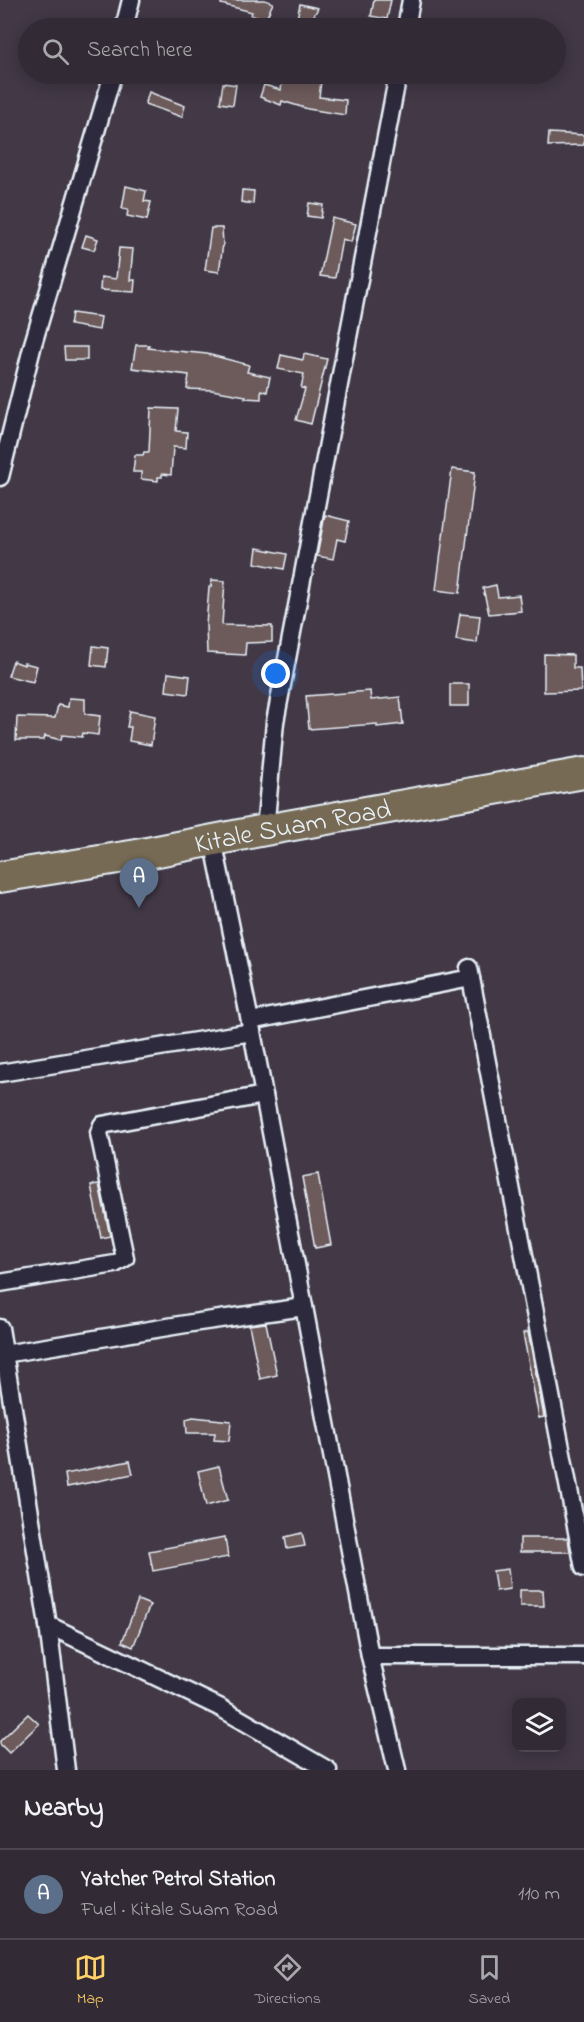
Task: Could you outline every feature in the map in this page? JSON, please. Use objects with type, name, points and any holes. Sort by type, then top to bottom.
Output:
[{"type":"highway","name":"Kitale Suam Road","points":[[0,877],[137,855],[584,773]]},
{"type":"street","points":[[126,18],[131,0]]},
{"type":"street","points":[[408,18],[411,0]]},
{"type":"street","points":[[0,477],[33,344],[110,84]]},
{"type":"street","points":[[265,830],[278,711],[396,84]]},
{"type":"street","points":[[213,840],[251,1027],[370,1656],[397,1770]]},
{"type":"street","points":[[0,1073],[251,1027],[470,973],[584,1568]]},
{"type":"street","points":[[0,1283],[115,1264],[125,1258],[99,1134],[102,1125],[264,1095]]},
{"type":"street","points":[[4,1354],[304,1307]]},
{"type":"street","points":[[0,1329],[48,1625],[66,1770]]},
{"type":"street","points":[[48,1625],[219,1707],[328,1770]]},
{"type":"street","points":[[370,1656],[584,1656]]},
{"type":"building","points":[[222,0],[265,0],[273,3],[266,18],[258,18],[251,15],[252,12],[221,4]]},
{"type":"building","points":[[374,0],[391,0],[387,18],[371,16]]},
{"type":"building","points":[[300,4],[318,8],[312,18],[297,18]]},
{"type":"building","points":[[223,84],[236,85],[233,105],[220,103]]},
{"type":"building","points":[[282,84],[321,84],[319,97],[346,100],[345,115],[308,109],[282,101],[281,105],[260,97],[264,85],[281,90]]},
{"type":"building","points":[[149,92],[185,106],[182,117],[145,104]]},
{"type":"building","points":[[549,133],[584,135],[584,145],[548,146]]},
{"type":"building","points":[[126,186],[146,191],[144,201],[151,202],[147,220],[127,216],[128,210],[122,209]]},
{"type":"building","points":[[242,190],[254,191],[253,204],[241,202]]},
{"type":"building","points":[[309,203],[323,205],[321,218],[307,216]]},
{"type":"building","points":[[332,218],[356,224],[351,242],[342,239],[335,278],[320,276]]},
{"type":"building","points":[[211,228],[222,228],[223,244],[219,272],[205,270]]},
{"type":"building","points":[[86,235],[98,239],[94,250],[82,247]]},
{"type":"building","points":[[119,248],[133,249],[130,280],[135,280],[134,292],[100,290],[101,277],[116,279]]},
{"type":"building","points":[[72,313],[101,317],[99,330],[70,325]]},
{"type":"building","points":[[136,345],[207,354],[249,365],[247,372],[270,377],[267,392],[261,390],[261,399],[245,398],[246,396],[212,390],[187,389],[189,375],[132,368]]},
{"type":"building","points":[[64,347],[87,347],[87,360],[65,360]]},
{"type":"building","points":[[304,354],[327,359],[311,424],[296,420],[305,389],[301,388],[304,374],[278,369],[281,355],[303,360]]},
{"type":"building","points":[[151,408],[178,409],[176,431],[187,432],[186,448],[173,447],[171,475],[162,474],[162,477],[158,477],[158,481],[141,479],[141,472],[133,472],[135,455],[149,452]]},
{"type":"building","points":[[452,469],[475,472],[460,593],[436,590]]},
{"type":"building","points":[[325,515],[349,521],[345,541],[337,539],[333,559],[317,556]]},
{"type":"building","points":[[257,548],[287,554],[284,569],[255,563]]},
{"type":"building","points":[[212,580],[225,581],[222,625],[272,626],[272,642],[246,643],[245,655],[207,653],[206,625],[209,587],[211,587]]},
{"type":"building","points":[[496,585],[498,597],[519,595],[521,611],[489,614],[483,588]]},
{"type":"building","points":[[460,614],[480,616],[477,643],[456,640]]},
{"type":"building","points":[[93,646],[108,648],[106,667],[91,665]]},
{"type":"building","points":[[544,654],[573,655],[573,668],[580,668],[581,691],[544,692]]},
{"type":"building","points":[[13,661],[37,666],[33,682],[8,676]]},
{"type":"building","points":[[168,673],[190,676],[188,694],[166,691]]},
{"type":"building","points":[[450,684],[469,684],[469,706],[450,706]]},
{"type":"building","points":[[370,691],[371,700],[400,697],[403,724],[309,729],[306,696]]},
{"type":"building","points":[[69,698],[85,699],[85,714],[100,716],[98,735],[83,733],[82,737],[62,735],[61,740],[45,736],[44,740],[16,740],[17,717],[55,718],[58,705],[68,707]]},
{"type":"building","points":[[130,711],[155,716],[151,745],[129,741],[131,727],[127,727]]},
{"type":"building","points":[[318,1174],[331,1245],[315,1248],[302,1177]]},
{"type":"building","points":[[99,1184],[110,1236],[101,1238],[91,1185]]},
{"type":"building","points":[[266,1323],[277,1375],[260,1379],[249,1325]]},
{"type":"building","points":[[528,1332],[544,1417],[539,1418],[523,1333]]},
{"type":"building","points":[[193,1417],[231,1421],[229,1441],[214,1440],[215,1433],[187,1433],[186,1419]]},
{"type":"building","points":[[130,1461],[133,1474],[67,1487],[65,1474]]},
{"type":"building","points":[[219,1466],[228,1500],[206,1506],[198,1471]]},
{"type":"building","points":[[302,1533],[305,1546],[287,1549],[285,1537]]},
{"type":"building","points":[[225,1537],[228,1557],[153,1571],[149,1551]]},
{"type":"building","points":[[520,1538],[568,1538],[570,1552],[520,1552]]},
{"type":"building","points":[[508,1569],[510,1589],[496,1591],[493,1571]]},
{"type":"building","points":[[520,1590],[543,1590],[544,1606],[520,1606]]},
{"type":"building","points":[[138,1600],[150,1605],[133,1647],[122,1642]]},
{"type":"building","points":[[28,1714],[39,1724],[9,1753],[0,1741]]},
{"type":"place","name":"Yatcher Petrol Station","points":[[139,908]]}]
